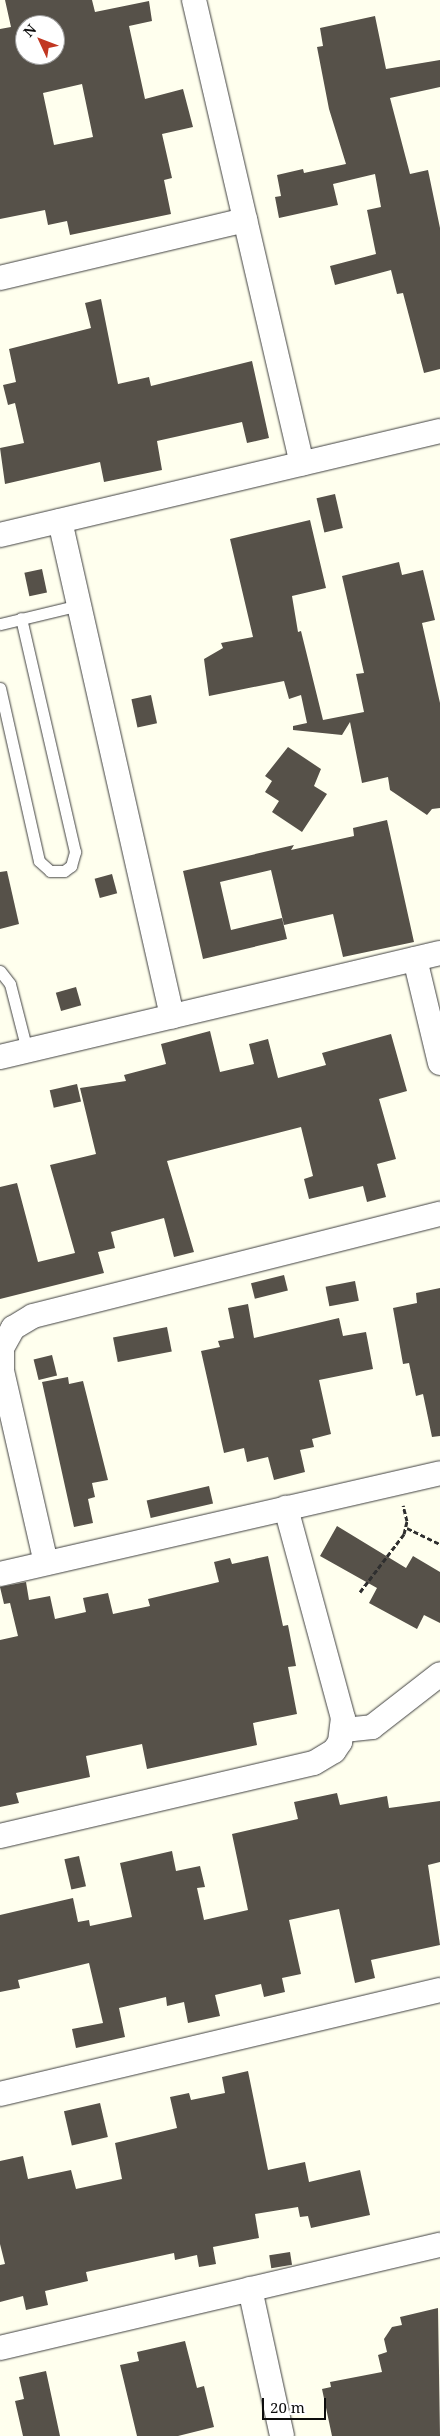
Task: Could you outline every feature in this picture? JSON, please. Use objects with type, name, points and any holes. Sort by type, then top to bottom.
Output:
[{"type":"street","points":[[194,0],[302,464]]},
{"type":"street","points":[[0,278],[245,220]]},
{"type":"street","points":[[0,535],[440,431]]},
{"type":"street","points":[[60,520],[172,1016]]},
{"type":"street","points":[[0,1057],[440,953]]},
{"type":"street","points":[[415,959],[440,1063]]},
{"type":"street","points":[[46,1563],[2,1371],[2,1348],[13,1328],[32,1316],[440,1214]]},
{"type":"street","points":[[0,1574],[440,1472]]},
{"type":"street","points":[[0,1836],[314,1764],[334,1751],[344,1730],[344,1718],[286,1508]]},
{"type":"street","points":[[344,1730],[372,1726],[440,1674]]},
{"type":"street","points":[[0,2094],[440,1990]]},
{"type":"street","points":[[0,2348],[440,2245]]},
{"type":"street","points":[[250,2289],[282,2436]]},
{"type":"lane","points":[[0,624],[79,605]]},
{"type":"lane","points":[[0,688],[40,861],[50,871],[64,871],[71,866],[75,852],[21,618]]},
{"type":"lane","points":[[0,972],[10,984],[28,1050]]},
{"type":"path","points":[[360,1592],[407,1528],[398,1482]]},
{"type":"path","points":[[407,1528],[440,1544]]},
{"type":"building","points":[[5,0],[92,0],[95,12],[149,1],[152,21],[129,26],[145,99],[183,89],[193,127],[162,134],[172,178],[164,180],[171,214],[70,235],[67,221],[48,225],[45,210],[0,219],[0,29],[11,27]],"holes":[[[82,84],[93,137],[54,145],[43,93]]]},
{"type":"building","points":[[375,16],[386,69],[440,60],[440,87],[390,98],[410,174],[428,170],[440,228],[440,369],[424,373],[403,293],[397,294],[391,270],[335,285],[330,266],[376,254],[367,210],[381,207],[375,174],[333,184],[338,205],[279,218],[275,197],[281,196],[277,175],[303,169],[304,173],[346,164],[329,109],[317,47],[323,46],[320,28]]},
{"type":"building","points":[[101,299],[118,384],[149,377],[151,386],[252,361],[269,438],[247,443],[242,422],[157,441],[162,470],[104,482],[100,462],[5,484],[0,448],[24,443],[15,403],[8,405],[3,385],[16,382],[9,349],[91,328],[85,303]]},
{"type":"building","points":[[335,494],[343,528],[324,532],[316,498]]},
{"type":"building","points":[[310,520],[326,588],[292,596],[298,632],[301,631],[323,720],[364,712],[356,674],[364,673],[342,576],[399,562],[402,575],[423,570],[435,620],[422,623],[440,703],[440,808],[432,809],[427,815],[390,790],[388,777],[362,783],[350,722],[342,735],[293,730],[293,726],[307,723],[301,695],[289,699],[284,681],[209,696],[204,659],[223,648],[221,643],[253,637],[230,539]]},
{"type":"building","points":[[42,569],[47,592],[29,596],[24,573]]},
{"type":"building","points":[[151,695],[157,723],[137,728],[131,699]]},
{"type":"building","points":[[288,747],[321,769],[314,786],[327,794],[302,832],[272,812],[279,801],[265,792],[272,781],[265,776]]},
{"type":"building","points":[[387,820],[414,942],[343,957],[333,914],[284,925],[271,870],[220,882],[231,930],[282,918],[287,939],[203,959],[183,871],[294,845],[291,850],[354,836],[353,828]]},
{"type":"building","points":[[7,871],[19,924],[0,929],[0,872]]},
{"type":"building","points":[[112,874],[117,893],[100,898],[95,879]]},
{"type":"building","points":[[76,987],[81,1005],[61,1011],[56,993]]},
{"type":"building","points":[[210,1031],[220,1072],[254,1064],[249,1044],[268,1039],[278,1078],[326,1065],[322,1053],[391,1034],[407,1091],[379,1099],[396,1159],[377,1164],[386,1197],[367,1202],[363,1186],[309,1199],[304,1179],[313,1176],[301,1127],[167,1161],[194,1252],[174,1257],[164,1218],[111,1232],[115,1248],[98,1252],[104,1273],[0,1299],[0,1187],[17,1183],[38,1262],[75,1253],[50,1165],[96,1154],[80,1088],[126,1081],[124,1075],[166,1064],[161,1044]]},
{"type":"building","points":[[77,1084],[81,1102],[54,1108],[50,1090]]},
{"type":"building","points":[[284,1275],[288,1291],[255,1299],[251,1283]]},
{"type":"building","points":[[355,1281],[359,1301],[329,1306],[326,1287]]},
{"type":"building","points":[[440,1288],[440,1436],[432,1437],[423,1394],[416,1396],[409,1363],[403,1364],[393,1308],[417,1303],[416,1293]]},
{"type":"building","points":[[248,1304],[254,1338],[339,1318],[343,1336],[366,1332],[373,1369],[319,1380],[331,1434],[312,1439],[314,1447],[300,1450],[305,1472],[274,1480],[268,1457],[247,1462],[244,1448],[224,1453],[201,1351],[220,1347],[218,1341],[234,1338],[228,1308]]},
{"type":"building","points":[[167,1327],[172,1352],[118,1362],[113,1337]]},
{"type":"building","points":[[52,1355],[57,1375],[39,1380],[34,1360]]},
{"type":"building","points":[[68,1377],[69,1384],[83,1381],[108,1480],[92,1483],[95,1497],[88,1499],[93,1523],[74,1527],[42,1382]]},
{"type":"building","points":[[209,1486],[213,1504],[151,1518],[147,1500]]},
{"type":"building","points":[[337,1526],[406,1568],[413,1556],[440,1572],[440,1623],[424,1615],[417,1629],[369,1603],[377,1588],[320,1556]]},
{"type":"building","points":[[268,1556],[283,1626],[288,1625],[296,1666],[288,1667],[297,1714],[253,1723],[257,1745],[147,1769],[142,1744],[86,1756],[90,1777],[16,1793],[19,1803],[0,1807],[0,1640],[18,1636],[10,1603],[4,1604],[0,1587],[26,1582],[29,1600],[50,1596],[55,1619],[86,1612],[83,1598],[108,1593],[113,1614],[150,1606],[148,1599],[219,1582],[214,1562],[230,1558],[232,1564]]},
{"type":"building","points":[[337,1793],[340,1805],[387,1796],[389,1808],[440,1801],[440,1862],[428,1865],[440,1945],[371,1960],[375,1978],[355,1983],[339,1909],[289,1920],[301,1974],[282,1978],[285,1992],[264,1997],[261,1984],[215,1995],[220,2016],[188,2023],[184,2002],[167,2006],[166,1997],[119,2008],[125,2037],[76,2048],[72,2029],[103,2023],[89,1963],[18,1980],[20,1988],[0,1992],[0,1915],[73,1898],[78,1922],[89,1920],[90,1926],[132,1917],[120,1863],[172,1851],[176,1871],[200,1866],[205,1887],[197,1888],[204,1920],[248,1910],[232,1834],[298,1819],[294,1802]]},
{"type":"building","points":[[79,1856],[86,1886],[71,1890],[64,1859]]},
{"type":"building","points":[[248,2071],[268,2170],[305,2162],[309,2182],[360,2170],[370,2215],[311,2228],[308,2216],[300,2217],[298,2207],[255,2214],[259,2238],[213,2247],[216,2264],[199,2267],[197,2255],[175,2260],[174,2253],[86,2272],[88,2281],[45,2291],[48,2305],[26,2310],[23,2296],[0,2302],[0,2265],[5,2264],[0,2244],[0,2161],[23,2156],[28,2179],[71,2170],[76,2189],[122,2179],[115,2143],[177,2128],[170,2097],[189,2093],[191,2100],[225,2093],[222,2077]]},
{"type":"building","points":[[100,2103],[108,2137],[72,2145],[64,2111]]},
{"type":"building","points":[[290,2252],[292,2265],[271,2268],[269,2255]]},
{"type":"building","points":[[438,2308],[440,2436],[332,2436],[322,2389],[331,2387],[330,2382],[382,2372],[378,2355],[387,2352],[384,2339],[392,2327],[402,2325],[400,2317]]},
{"type":"building","points":[[185,2341],[197,2388],[204,2386],[214,2427],[178,2436],[137,2436],[120,2365],[139,2361],[137,2352]]},
{"type":"building","points":[[46,2371],[60,2436],[23,2436],[15,2401],[24,2399],[19,2377]]}]
